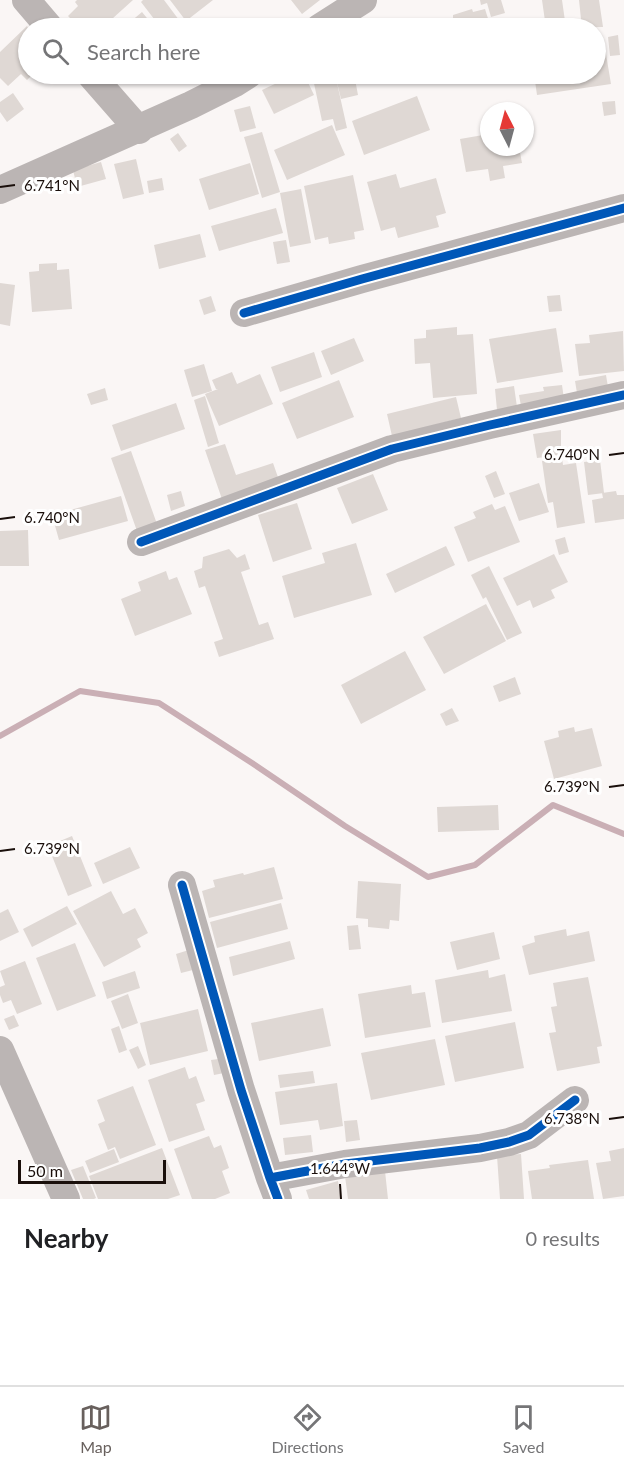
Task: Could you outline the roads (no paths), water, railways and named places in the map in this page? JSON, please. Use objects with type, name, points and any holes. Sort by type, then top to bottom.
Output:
[{"type":"street","points":[[26,0],[41,18]]},
{"type":"street","points":[[335,18],[363,0]]},
{"type":"street","points":[[99,84],[138,130]]},
{"type":"street","points":[[0,190],[138,130],[233,84]]},
{"type":"street","points":[[244,313],[624,208]]},
{"type":"street","points":[[141,542],[392,449],[624,395]]},
{"type":"street","points":[[182,885],[241,1089],[274,1189],[345,1164],[480,1148],[509,1142],[528,1135],[575,1100]]},
{"type":"street","points":[[0,1050],[66,1199]]},
{"type":"waterway","points":[[0,736],[80,691],[159,703],[345,826],[428,877],[475,865],[553,805],[624,834]]}]
